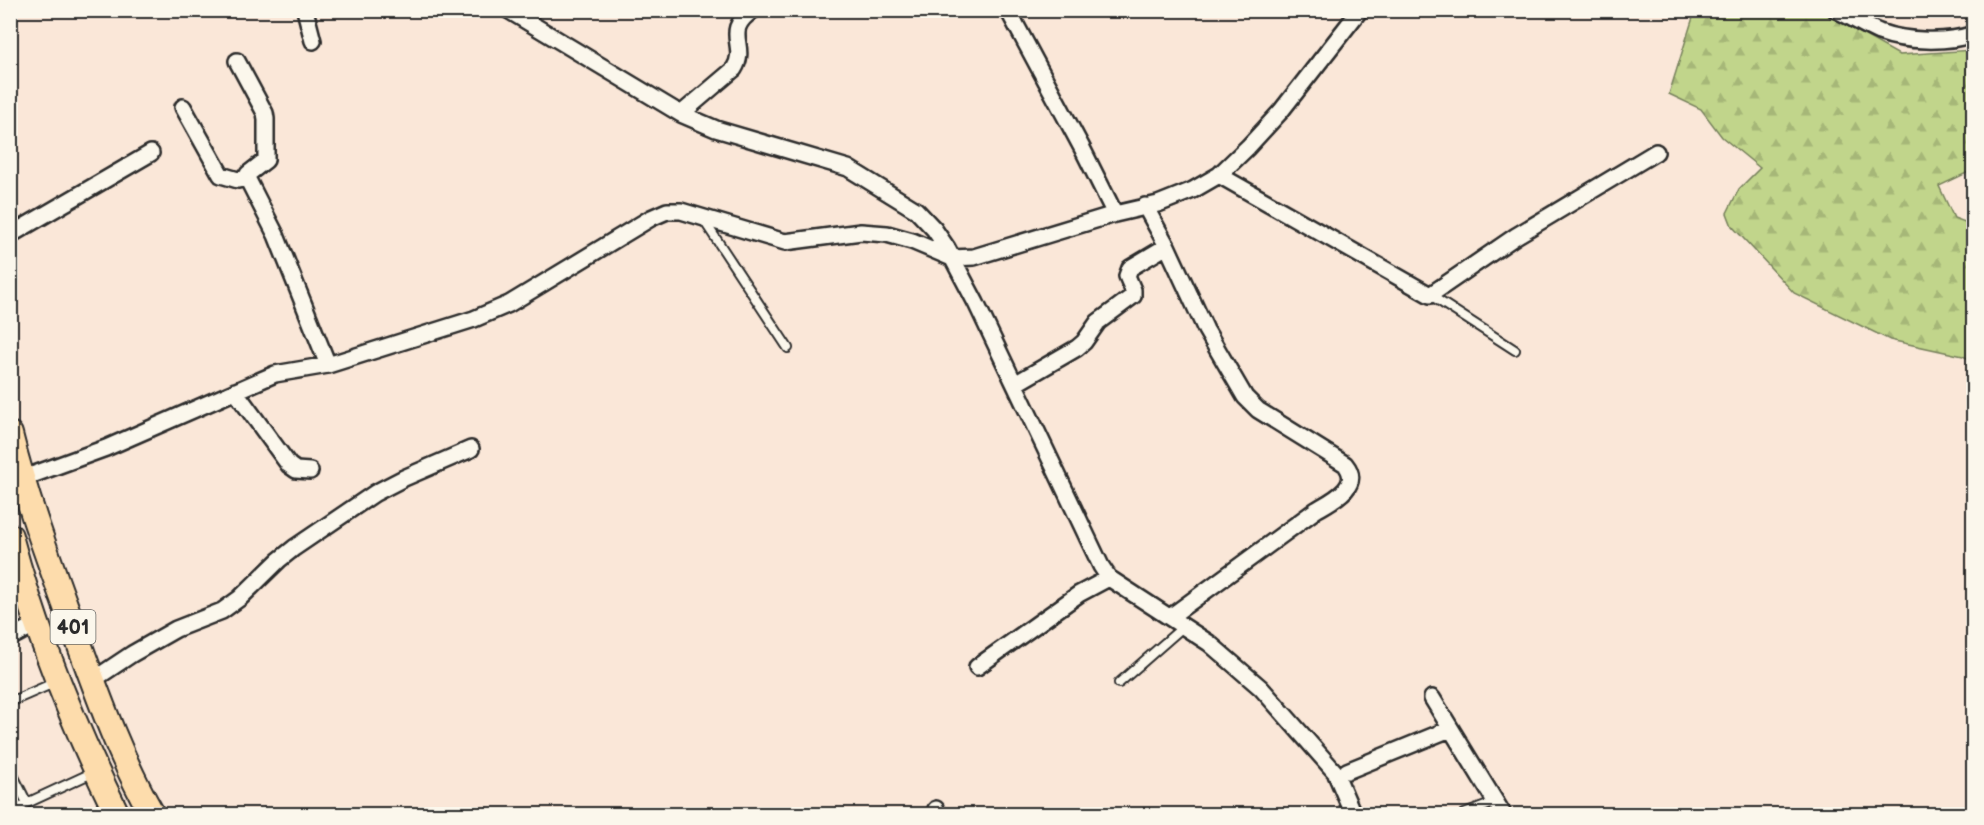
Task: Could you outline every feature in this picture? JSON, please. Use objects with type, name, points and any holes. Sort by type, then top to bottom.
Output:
[{"type":"main road","name":"401","points":[[10,434],[21,478],[93,680],[134,783],[152,814]]},
{"type":"main road","name":"401","points":[[10,536],[36,624],[57,682],[115,814]]},
{"type":"street","points":[[305,10],[313,41]]},
{"type":"street","points":[[508,10],[681,114],[716,129],[848,168],[916,210],[934,229],[976,303],[1101,566],[1109,578],[1209,643],[1261,688],[1335,772],[1353,814]]},
{"type":"street","points":[[681,114],[734,69],[738,63],[739,52],[737,28],[740,20],[753,10]]},
{"type":"street","points":[[1008,10],[1115,214]]},
{"type":"street","points":[[21,478],[106,448],[275,374],[328,365],[474,319],[509,304],[651,218],[667,211],[681,211],[785,242],[861,232],[886,234],[912,241],[952,258],[974,257],[1115,214],[1158,204],[1219,175],[1281,111],[1360,10]]},
{"type":"street","points":[[1836,10],[1880,32],[1917,40],[1965,37],[1974,34]]},
{"type":"street","points":[[237,61],[266,119],[266,160],[248,174],[247,178]]},
{"type":"street","points":[[183,106],[221,175],[238,180],[247,178]]},
{"type":"street","points":[[1219,175],[1430,296],[1516,236],[1656,152]]},
{"type":"street","points":[[10,235],[151,153]]},
{"type":"street","points":[[247,178],[276,235],[328,365]]},
{"type":"street","points":[[1145,207],[1167,246],[1206,330],[1245,397],[1258,410],[1346,464],[1352,477],[1350,484],[1338,497],[1316,510],[1170,617]]},
{"type":"street","points":[[1015,384],[1084,342],[1098,322],[1133,296],[1127,272],[1167,246]]},
{"type":"street","points":[[236,391],[289,465],[296,470],[310,471]]},
{"type":"street","points":[[93,680],[176,629],[222,610],[240,598],[294,548],[375,493],[471,449]]},
{"type":"street","points":[[977,667],[1070,600],[1109,578]]},
{"type":"street","points":[[10,638],[36,624]]},
{"type":"street","points":[[1432,698],[1499,808]]},
{"type":"street","points":[[1347,771],[1450,729]]},
{"type":"lane","points":[[702,218],[788,348]]},
{"type":"lane","points":[[1430,296],[1515,350]]},
{"type":"lane","points":[[1119,683],[1184,626]]},
{"type":"lane","points":[[10,702],[57,682]]},
{"type":"lane","points":[[10,769],[27,803]]},
{"type":"lane","points":[[10,814],[27,803],[96,771]]},
{"type":"lane","points":[[1464,814],[1499,808]]},
{"type":"green space","points":[[1695,11],[1821,11],[1899,55],[1973,50],[1973,170],[1939,186],[1954,218],[1973,225],[1973,361],[1963,356],[1890,340],[1794,293],[1732,226],[1727,213],[1739,189],[1760,168],[1722,137],[1701,109],[1669,94]]}]
